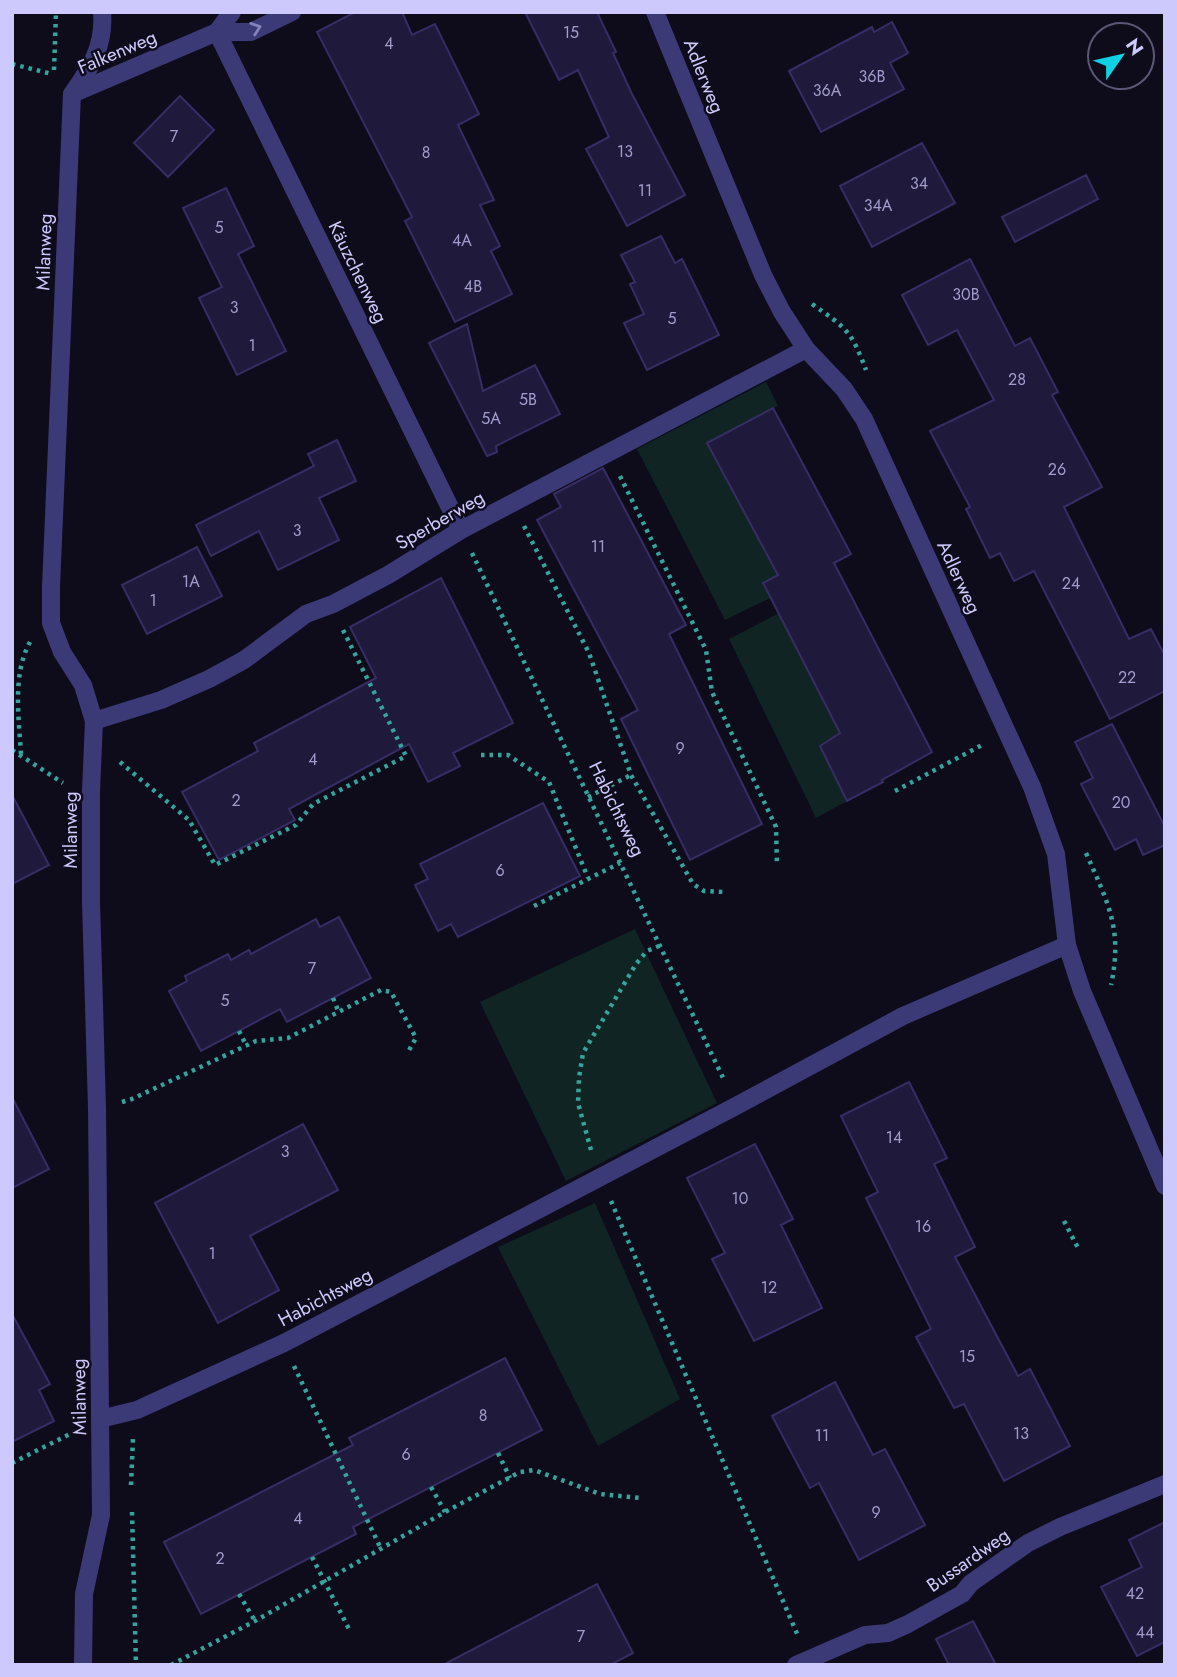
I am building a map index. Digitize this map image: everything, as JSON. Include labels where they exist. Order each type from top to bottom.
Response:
[{"type":"street","points":[[72,94],[93,64],[101,39],[102,12]]},
{"type":"street","name":"Falkenweg","points":[[217,32],[232,12]]},
{"type":"street","name":"Falkenweg","points":[[72,94],[217,32],[251,32],[292,12]]},
{"type":"street","name":"Adlerweg","points":[[655,12],[763,275],[782,312],[806,349],[845,389],[864,419],[1032,787],[1056,854],[1067,945],[1082,991],[1165,1186]]},
{"type":"street","name":"Käuzchenweg","points":[[217,32],[461,530]]},
{"type":"street","name":"Milanweg","points":[[72,94],[51,623],[62,652],[83,685],[94,720],[91,902],[97,1108],[101,1515],[84,1594],[83,1665]]},
{"type":"street","name":"Sperberweg","points":[[94,720],[161,700],[209,679],[244,660],[306,614],[334,604],[388,575],[461,530],[806,349]]},
{"type":"street","name":"Habichtsweg","points":[[100,1419],[136,1410],[284,1343],[914,1011],[1067,945]]},
{"type":"street","name":"Bussardweg","points":[[802,1662],[865,1635],[888,1633],[908,1624],[962,1594],[971,1583],[1028,1543],[1165,1484]]},
{"type":"path","points":[[12,64],[54,75],[56,12]]},
{"type":"path","points":[[608,453],[706,650],[712,692],[776,827],[777,866]]},
{"type":"path","points":[[513,503],[589,653],[631,775],[693,884],[704,891],[724,892]]},
{"type":"path","name":"Habichtsweg","points":[[461,530],[736,1107]]},
{"type":"path","points":[[93,757],[114,757],[188,820],[215,865],[301,822],[313,804],[406,756],[340,624],[346,620]]},
{"type":"path","points":[[21,754],[19,710],[22,654],[32,638],[51,623]]},
{"type":"path","points":[[895,791],[1007,732]]},
{"type":"path","points":[[12,750],[69,787],[91,791]]},
{"type":"path","points":[[481,755],[508,755],[549,782],[588,878]]},
{"type":"path","points":[[588,797],[631,775]]},
{"type":"path","points":[[330,787],[335,793]]},
{"type":"path","points":[[534,906],[620,863]]},
{"type":"path","points":[[659,946],[647,951],[636,964],[583,1054],[578,1103],[581,1120],[601,1178],[802,1662]]},
{"type":"path","points":[[97,1108],[132,1099],[256,1041],[288,1038],[381,990],[391,992],[416,1038],[408,1052]]},
{"type":"path","points":[[333,998],[339,1013]]},
{"type":"path","points":[[239,1031],[246,1045]]},
{"type":"path","points":[[1064,1221],[1078,1248]]},
{"type":"path","points":[[284,1343],[381,1549]]},
{"type":"path","points":[[131,1497],[136,1410]]},
{"type":"path","points":[[12,1464],[100,1419]]},
{"type":"path","points":[[498,1453],[510,1478]]},
{"type":"path","points":[[171,1665],[256,1621],[520,1472],[534,1470],[600,1494],[640,1498]]},
{"type":"path","points":[[431,1487],[445,1512]]},
{"type":"path","points":[[132,1511],[136,1665]]},
{"type":"path","points":[[312,1557],[349,1629]]},
{"type":"path","points":[[239,1594],[256,1621]]},
{"type":"green space","points":[[766,382],[778,406],[773,408],[778,575],[762,584],[770,598],[725,620],[637,449]]},
{"type":"green space","points":[[843,580],[853,599],[788,633],[858,770],[838,781],[847,801],[816,818],[729,639]]},
{"type":"green space","points":[[635,929],[717,1103],[566,1181],[480,1002]]},
{"type":"green space","points":[[595,1203],[680,1399],[598,1446],[498,1247]]},
{"type":"building","points":[[355,12],[402,12],[412,35],[435,24],[479,114],[458,125],[494,200],[480,205],[500,246],[491,251],[512,294],[455,322],[405,221],[412,217],[317,32]]},
{"type":"building","points":[[525,12],[597,12],[632,94],[685,195],[627,226],[586,149],[609,137],[578,70],[559,80]]},
{"type":"building","points":[[892,22],[908,53],[890,63],[904,89],[821,132],[789,71],[872,27],[874,32]]},
{"type":"building","points":[[180,96],[214,130],[168,177],[134,143]]},
{"type":"building","points":[[922,143],[955,203],[872,247],[840,186]]},
{"type":"building","points":[[1086,175],[1098,199],[1015,242],[1002,217]]},
{"type":"building","points":[[226,188],[254,246],[238,254],[286,351],[237,375],[199,298],[222,287],[183,208]]},
{"type":"building","points":[[661,236],[675,263],[682,259],[719,335],[647,370],[624,323],[644,314],[630,284],[635,282],[621,255]]},
{"type":"building","points":[[970,259],[1015,346],[1030,338],[1058,392],[1052,395],[1102,487],[1064,507],[1129,639],[1151,629],[1165,656],[1165,691],[1110,719],[1034,571],[1014,581],[1000,553],[990,558],[966,509],[970,507],[930,431],[994,400],[957,330],[928,345],[902,295]]},
{"type":"building","points":[[467,324],[483,391],[535,365],[560,414],[496,446],[497,452],[487,456],[429,343]]},
{"type":"building","points":[[773,408],[851,554],[834,563],[932,752],[847,801],[820,746],[840,733],[763,583],[778,575],[707,443]]},
{"type":"building","points":[[337,440],[356,481],[319,498],[339,540],[278,570],[259,531],[211,556],[196,525],[314,466],[308,454]]},
{"type":"building","points":[[603,468],[686,625],[669,634],[762,824],[690,860],[621,719],[638,710],[537,520],[561,507],[554,494]]},
{"type":"building","points":[[197,547],[222,596],[147,634],[122,585]]},
{"type":"building","points":[[441,578],[513,723],[453,753],[460,766],[428,782],[409,744],[289,809],[295,820],[219,860],[182,792],[258,751],[254,743],[376,678],[350,627]]},
{"type":"building","points":[[1112,724],[1165,827],[1165,845],[1143,855],[1136,839],[1115,850],[1081,784],[1093,778],[1075,742]]},
{"type":"building","points":[[12,795],[49,865],[12,884]]},
{"type":"building","points":[[543,803],[580,876],[458,937],[451,924],[438,931],[415,885],[428,879],[420,864]]},
{"type":"building","points":[[339,917],[371,978],[287,1022],[280,1009],[201,1051],[169,991],[187,981],[185,976],[228,954],[231,960],[249,950],[251,954],[316,919],[320,927]]},
{"type":"building","points":[[909,1082],[947,1158],[934,1164],[975,1247],[955,1257],[1018,1376],[1030,1369],[1070,1446],[1004,1481],[964,1404],[954,1408],[916,1337],[931,1329],[866,1198],[878,1192],[841,1116]]},
{"type":"building","points":[[12,1097],[49,1169],[12,1188]]},
{"type":"building","points":[[303,1124],[338,1190],[250,1236],[279,1290],[218,1323],[155,1203]]},
{"type":"building","points":[[755,1144],[793,1219],[781,1225],[822,1308],[754,1341],[712,1259],[725,1253],[687,1178]]},
{"type":"building","points":[[12,1314],[50,1384],[39,1390],[54,1421],[12,1442]]},
{"type":"building","points":[[505,1358],[542,1430],[353,1527],[356,1534],[201,1614],[164,1542],[353,1445],[349,1438]]},
{"type":"building","points":[[835,1382],[873,1455],[885,1449],[925,1525],[859,1560],[819,1483],[810,1488],[772,1416]]},
{"type":"building","points":[[1165,1522],[1165,1642],[1137,1656],[1101,1587],[1142,1567],[1129,1540]]},
{"type":"building","points":[[597,1584],[633,1653],[610,1665],[443,1665]]},
{"type":"building","points":[[973,1621],[996,1665],[949,1665],[936,1639]]}]
